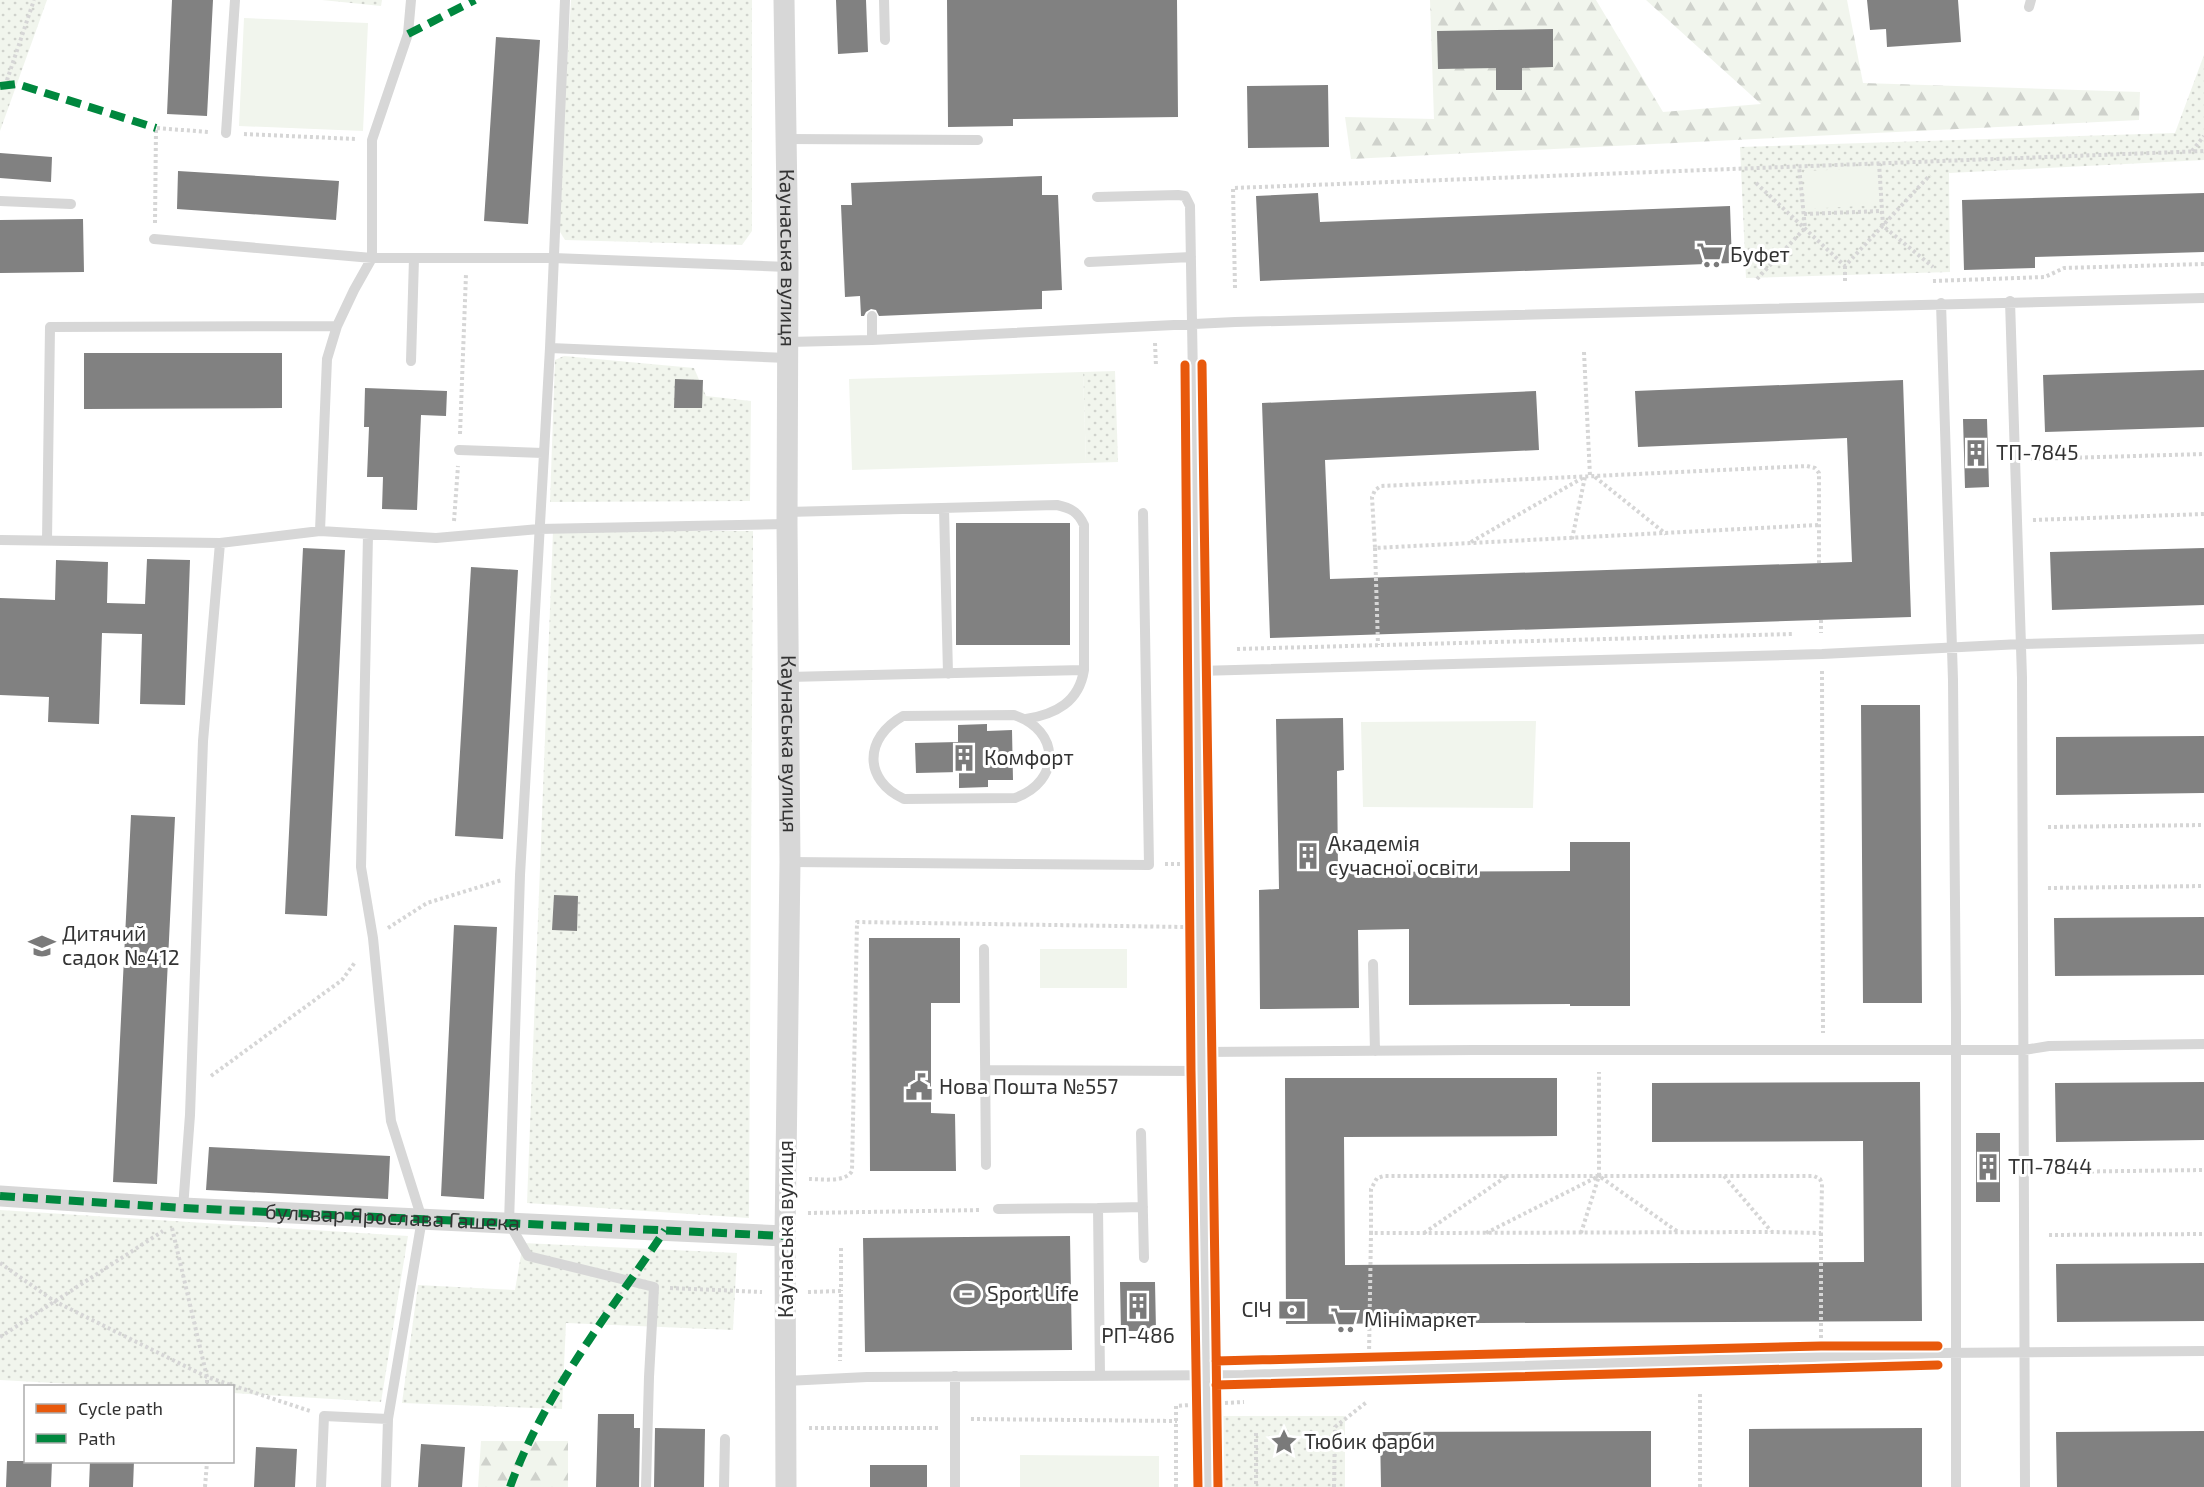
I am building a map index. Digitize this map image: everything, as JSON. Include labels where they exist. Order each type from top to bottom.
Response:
[{"type":"street","name":"Каунаська вулиця","points":[[784,0],[788,267],[787,518],[790,862],[785,1291],[789,1483]]},
{"type":"street","name":"бульвар Ярослава Гашека","points":[[0,1197],[183,1208],[785,1236]]},
{"type":"lane","points":[[226,133],[235,0]]},
{"type":"lane","points":[[320,531],[327,359],[337,326],[372,258],[372,140],[408,34],[411,0]]},
{"type":"lane","points":[[565,0],[550,348],[520,875],[509,1223],[528,1256],[654,1287],[646,1487]]},
{"type":"lane","points":[[884,0],[885,40]]},
{"type":"lane","points":[[786,139],[978,140]]},
{"type":"lane","points":[[1097,197],[1185,196],[1190,206],[1208,1487]]},
{"type":"lane","points":[[0,201],[71,204]]},
{"type":"lane","points":[[154,240],[372,258],[553,258],[788,267]]},
{"type":"lane","points":[[1089,262],[1191,257]]},
{"type":"lane","points":[[411,361],[414,258]]},
{"type":"lane","points":[[550,348],[788,350],[872,340],[1193,323],[2204,297]]},
{"type":"lane","points":[[2010,301],[2021,644],[2025,1487]]},
{"type":"lane","points":[[1941,303],[1951,647],[1956,1049],[1956,1487]]},
{"type":"lane","points":[[872,316],[872,340]]},
{"type":"lane","points":[[47,540],[50,327],[337,326]]},
{"type":"lane","points":[[459,450],[543,453]]},
{"type":"lane","points":[[0,540],[220,543],[320,531],[435,538],[539,529],[787,518],[944,508],[1057,505],[1069,508],[1079,515],[1083,525],[1084,670],[1080,687],[1062,707],[1047,715],[1026,719],[1014,715],[903,716],[890,723],[878,739],[873,758],[875,772],[887,789],[904,799],[1015,798],[1022,796],[1038,785],[1046,775],[1050,762],[1045,737],[1037,726],[1026,719]]},
{"type":"lane","points":[[944,508],[948,674]]},
{"type":"lane","points":[[790,862],[1149,865],[1143,513]]},
{"type":"lane","points":[[368,535],[361,867],[373,938],[391,1120],[422,1219],[388,1419],[386,1487]]},
{"type":"lane","points":[[183,1208],[190,1115],[204,741],[220,543]]},
{"type":"lane","points":[[1198,671],[1822,654],[2021,644],[2204,639]]},
{"type":"lane","points":[[788,677],[1084,670]]},
{"type":"lane","points":[[984,949],[986,1165]]},
{"type":"lane","points":[[1373,964],[1375,1051]]},
{"type":"lane","points":[[1201,1052],[2024,1050],[2049,1046],[2204,1044]]},
{"type":"lane","points":[[985,1070],[1201,1071]]},
{"type":"lane","points":[[1141,1133],[1144,1258]]},
{"type":"lane","points":[[998,1209],[1143,1207]]},
{"type":"lane","points":[[1098,1208],[1100,1375]]},
{"type":"lane","points":[[786,1381],[867,1377],[1206,1375],[1955,1353],[2204,1352]]},
{"type":"lane","points":[[955,1376],[955,1487]]},
{"type":"lane","points":[[321,1487],[324,1416],[388,1419]]},
{"type":"lane","points":[[724,1487],[725,1439]]},
{"type":"path","points":[[4,86],[34,0]]},
{"type":"path","points":[[2191,152],[2204,136]]},
{"type":"path","points":[[1234,288],[1233,188],[2204,151]]},
{"type":"path","points":[[1879,163],[1882,225]]},
{"type":"path","points":[[1757,279],[1805,228],[1799,166]]},
{"type":"path","points":[[1845,284],[1845,266],[1930,175]]},
{"type":"path","points":[[1756,183],[1845,266]]},
{"type":"path","points":[[1804,214],[1882,211]]},
{"type":"path","points":[[1882,225],[1933,267]]},
{"type":"path","points":[[453,536],[467,258]]},
{"type":"path","points":[[1933,281],[2045,277],[2064,268],[2204,264]]},
{"type":"path","points":[[1584,352],[1592,476],[1665,534]]},
{"type":"path","points":[[2031,459],[2204,454]]},
{"type":"path","points":[[1378,645],[1372,497],[1375,490],[1381,486],[1807,466],[1815,468],[1820,473],[1819,563]]},
{"type":"path","points":[[1572,539],[1585,477]]},
{"type":"path","points":[[1468,544],[1585,477]]},
{"type":"path","points":[[2032,520],[2204,514]]},
{"type":"path","points":[[1375,548],[1818,525]]},
{"type":"path","points":[[1821,620],[1821,633]]},
{"type":"path","points":[[1809,634],[1832,633]]},
{"type":"path","points":[[1238,649],[1797,634]]},
{"type":"path","points":[[1822,668],[1823,1036]]},
{"type":"path","points":[[2048,827],[2204,825]]},
{"type":"path","points":[[1190,850],[1190,874]]},
{"type":"path","points":[[1149,865],[1190,864]]},
{"type":"path","points":[[190,1115],[212,1075],[342,980],[373,938],[427,903],[520,875]]},
{"type":"path","points":[[2048,888],[2204,886]]},
{"type":"path","points":[[1191,916],[1191,939]]},
{"type":"path","points":[[808,1179],[843,1179],[852,1172],[857,922],[1191,927]]},
{"type":"path","points":[[1581,1233],[1599,1176],[1599,1072]]},
{"type":"path","points":[[2049,1172],[2204,1170]]},
{"type":"path","points":[[1368,1358],[1371,1189],[1377,1178],[1384,1176],[1814,1176],[1820,1179],[1822,1184],[1821,1346]]},
{"type":"path","points":[[1424,1233],[1507,1176]]},
{"type":"path","points":[[1599,1176],[1678,1232]]},
{"type":"path","points":[[1486,1233],[1599,1176]]},
{"type":"path","points":[[1724,1176],[1772,1232]]},
{"type":"path","points":[[808,1213],[998,1209]]},
{"type":"path","points":[[0,1337],[171,1225],[207,1385]]},
{"type":"path","points":[[1371,1233],[1821,1233]]},
{"type":"path","points":[[2049,1235],[2204,1234]]},
{"type":"path","points":[[840,1362],[841,1248]]},
{"type":"path","points":[[0,1263],[54,1301],[207,1377],[231,1385]]},
{"type":"path","points":[[654,1287],[842,1291]]},
{"type":"path","points":[[1810,1347],[1833,1346]]},
{"type":"path","points":[[1206,1375],[1216,1404]]},
{"type":"path","points":[[1197,1416],[1206,1375]]},
{"type":"path","points":[[234,1386],[324,1416]]},
{"type":"path","points":[[1700,1394],[1700,1487]]},
{"type":"path","points":[[1334,1487],[1335,1427],[1368,1401]]},
{"type":"path","points":[[807,1428],[941,1428],[955,1419],[1177,1420]]},
{"type":"path","points":[[1256,1433],[1257,1487]]},
{"type":"path","points":[[206,1487],[207,1463]]},
{"type":"green space","points":[[0,0],[47,0],[0,131]]},
{"type":"green space","points":[[322,0],[382,0],[381,6]]},
{"type":"green space","points":[[571,0],[752,0],[752,231],[742,245],[565,240],[557,227]]},
{"type":"green space","points":[[1430,0],[1596,0],[1663,112],[1761,104],[1646,0],[1847,0],[1863,83],[2140,92],[2139,120],[1351,159],[1345,117],[1434,119]]},
{"type":"green space","points":[[244,18],[368,23],[363,131],[239,126]]},
{"type":"green space","points":[[2204,55],[2204,160],[1949,173],[1950,272],[1746,278],[1740,147],[2175,133]]},
{"type":"green space","points":[[1877,168],[1878,205],[1806,209],[1804,171]]},
{"type":"green space","points":[[564,356],[694,368],[706,396],[751,401],[750,501],[550,502],[555,360]]},
{"type":"green space","points":[[1115,371],[1118,462],[1086,463],[1083,372]]},
{"type":"green space","points":[[1083,372],[1086,463],[852,470],[849,379]]},
{"type":"green space","points":[[553,531],[753,531],[749,1218],[527,1203]]},
{"type":"green space","points":[[1536,721],[1533,808],[1363,807],[1361,722]]},
{"type":"green space","points":[[1040,949],[1127,949],[1127,988],[1040,988]]},
{"type":"green space","points":[[0,1210],[408,1236],[381,1402],[234,1393],[234,1385],[91,1385],[0,1380]]},
{"type":"green space","points":[[523,1243],[737,1253],[733,1330],[566,1323],[562,1409],[402,1403],[418,1285],[515,1290]]},
{"type":"green space","points":[[1223,1416],[1345,1416],[1345,1487],[1223,1487]]},
{"type":"green space","points":[[481,1441],[568,1441],[568,1487],[478,1487]]},
{"type":"green space","points":[[1020,1455],[1159,1456],[1159,1487],[1020,1487]]},
{"type":"building","points":[[172,0],[213,0],[207,116],[167,114]]},
{"type":"building","points":[[836,0],[866,0],[868,52],[838,54]]},
{"type":"building","points":[[947,0],[1177,0],[1178,117],[1013,119],[1013,126],[948,127]]},
{"type":"building","points":[[1867,0],[1958,0],[1961,42],[1887,47],[1886,29],[1870,30]]},
{"type":"building","points":[[1553,29],[1553,67],[1522,68],[1522,90],[1496,90],[1496,68],[1438,69],[1437,31]]},
{"type":"building","points":[[496,37],[540,40],[528,224],[484,221]]},
{"type":"building","points":[[1328,85],[1329,147],[1248,148],[1247,86]]},
{"type":"building","points":[[0,153],[52,157],[51,182],[0,178]]},
{"type":"building","points":[[178,171],[339,181],[336,220],[177,209]]},
{"type":"building","points":[[1042,176],[1042,195],[1058,195],[1062,290],[1042,291],[1042,309],[879,316],[876,310],[871,309],[861,316],[860,296],[845,297],[841,205],[852,205],[851,183]]},
{"type":"building","points":[[1318,193],[1320,222],[1730,206],[1732,263],[1260,281],[1256,196]]},
{"type":"building","points":[[2204,193],[2204,252],[2035,257],[2035,268],[1964,270],[1962,200]]},
{"type":"building","points":[[83,219],[84,272],[0,273],[0,220]]},
{"type":"building","points":[[84,353],[282,353],[282,408],[84,409]]},
{"type":"building","points":[[2204,370],[2204,427],[2045,432],[2043,375]]},
{"type":"building","points":[[675,379],[703,380],[702,408],[674,408]]},
{"type":"building","points":[[1903,380],[1911,617],[1270,638],[1262,403],[1536,391],[1539,450],[1325,460],[1330,579],[1852,562],[1847,438],[1638,447],[1635,391]]},
{"type":"building","points":[[365,388],[447,391],[446,416],[421,415],[417,510],[382,509],[383,477],[367,477],[369,427],[364,427]]},
{"type":"building","name":"ТП-7845","points":[[1963,419],[1987,419],[1989,487],[1965,488]]},
{"type":"building","points":[[956,523],[1070,523],[1070,645],[956,645]]},
{"type":"building","points":[[303,548],[345,550],[327,916],[285,914]]},
{"type":"building","points":[[2204,548],[2204,605],[2052,610],[2050,552]]},
{"type":"building","points":[[147,559],[190,560],[185,705],[140,704],[142,634],[102,633],[99,724],[48,722],[49,697],[0,695],[0,598],[55,600],[56,560],[108,562],[107,603],[145,604]]},
{"type":"building","points":[[471,567],[518,570],[503,839],[455,836]]},
{"type":"building","points":[[1861,705],[1920,705],[1922,1003],[1863,1003]]},
{"type":"building","name":"Академія сучасної освіти","points":[[1343,718],[1344,770],[1337,771],[1338,872],[1570,871],[1570,842],[1630,842],[1630,1006],[1409,1005],[1409,929],[1358,930],[1359,1008],[1260,1009],[1259,890],[1279,889],[1276,719]]},
{"type":"building","name":"Комфорт","points":[[987,724],[987,731],[1012,730],[1013,780],[988,780],[988,787],[959,788],[959,772],[916,773],[915,743],[958,742],[958,725]]},
{"type":"building","points":[[2204,736],[2204,793],[2056,795],[2056,737]]},
{"type":"building","points":[[131,815],[175,817],[157,1184],[113,1182]]},
{"type":"building","points":[[554,895],[578,896],[577,931],[552,930]]},
{"type":"building","points":[[2204,917],[2204,975],[2055,976],[2054,918]]},
{"type":"building","points":[[454,925],[497,927],[484,1199],[441,1196]]},
{"type":"building","points":[[869,938],[960,938],[960,1003],[931,1003],[931,1113],[955,1114],[956,1171],[870,1171]]},
{"type":"building","points":[[1285,1078],[1557,1078],[1557,1136],[1344,1137],[1345,1265],[1864,1262],[1863,1141],[1652,1142],[1652,1083],[1920,1082],[1922,1321],[1286,1324]]},
{"type":"building","points":[[2204,1082],[2204,1140],[2056,1142],[2055,1083]]},
{"type":"building","name":"ТП-7844","points":[[1976,1133],[2000,1133],[2000,1202],[1976,1202]]},
{"type":"building","points":[[209,1147],[390,1156],[388,1199],[206,1190]]},
{"type":"building","points":[[1070,1236],[1072,1350],[865,1352],[863,1238]]},
{"type":"building","points":[[2204,1263],[2204,1321],[2057,1322],[2056,1264]]},
{"type":"building","name":"РП-486","points":[[1120,1282],[1155,1282],[1156,1331],[1121,1331]]},
{"type":"building","points":[[598,1414],[634,1414],[634,1428],[640,1428],[639,1487],[596,1487]]},
{"type":"building","points":[[655,1428],[705,1429],[704,1487],[654,1487]]},
{"type":"building","points":[[1922,1428],[1922,1487],[1749,1487],[1749,1429]]},
{"type":"building","points":[[1651,1431],[1651,1487],[1381,1487],[1380,1432]]},
{"type":"building","points":[[2204,1431],[2204,1487],[2057,1487],[2056,1432]]},
{"type":"building","points":[[421,1444],[465,1447],[462,1487],[418,1487]]},
{"type":"building","points":[[256,1447],[297,1449],[295,1487],[254,1487]]},
{"type":"building","points":[[7,1461],[52,1463],[51,1487],[6,1487]]},
{"type":"building","points":[[90,1463],[134,1463],[133,1487],[89,1487]]},
{"type":"building","points":[[870,1465],[927,1465],[927,1487],[870,1487]]},
{"type":"marked path","points":[[408,34],[475,0]]},
{"type":"marked path","points":[[0,86],[17,84],[156,128]]},
{"type":"marked path","points":[[0,1196],[183,1208],[785,1236]]},
{"type":"marked path","points":[[510,1487],[524,1453],[559,1387],[665,1230]]},
{"type":"cycle path","points":[[1202,364],[1218,1487]]},
{"type":"cycle path","points":[[1185,365],[1191,1071],[1198,1487]]},
{"type":"cycle path","points":[[1216,1361],[1821,1346],[1938,1346]]},
{"type":"cycle path","points":[[1216,1385],[1938,1365]]},
{"type":"place","name":"Буфет","points":[[1710,255]]},
{"type":"place","name":"ТП-7845","points":[[1976,453]]},
{"type":"place","name":"Комфорт","points":[[964,758]]},
{"type":"place","name":"Академія сучасної освіти","points":[[1308,856]]},
{"type":"place","name":"Дитячий садок №412","points":[[42,946]]},
{"type":"place","name":"Нова Пошта №557","points":[[919,1087]]},
{"type":"place","name":"ТП-7844","points":[[1988,1167]]},
{"type":"place","name":"Sport Life","points":[[967,1294]]},
{"type":"place","name":"РП-486","points":[[1138,1306]]},
{"type":"place","name":"СІЧ","points":[[1292,1310]]},
{"type":"place","name":"Мінімаркет","points":[[1344,1320]]},
{"type":"place","name":"Тюбик фарби","points":[[1284,1442]]}]
